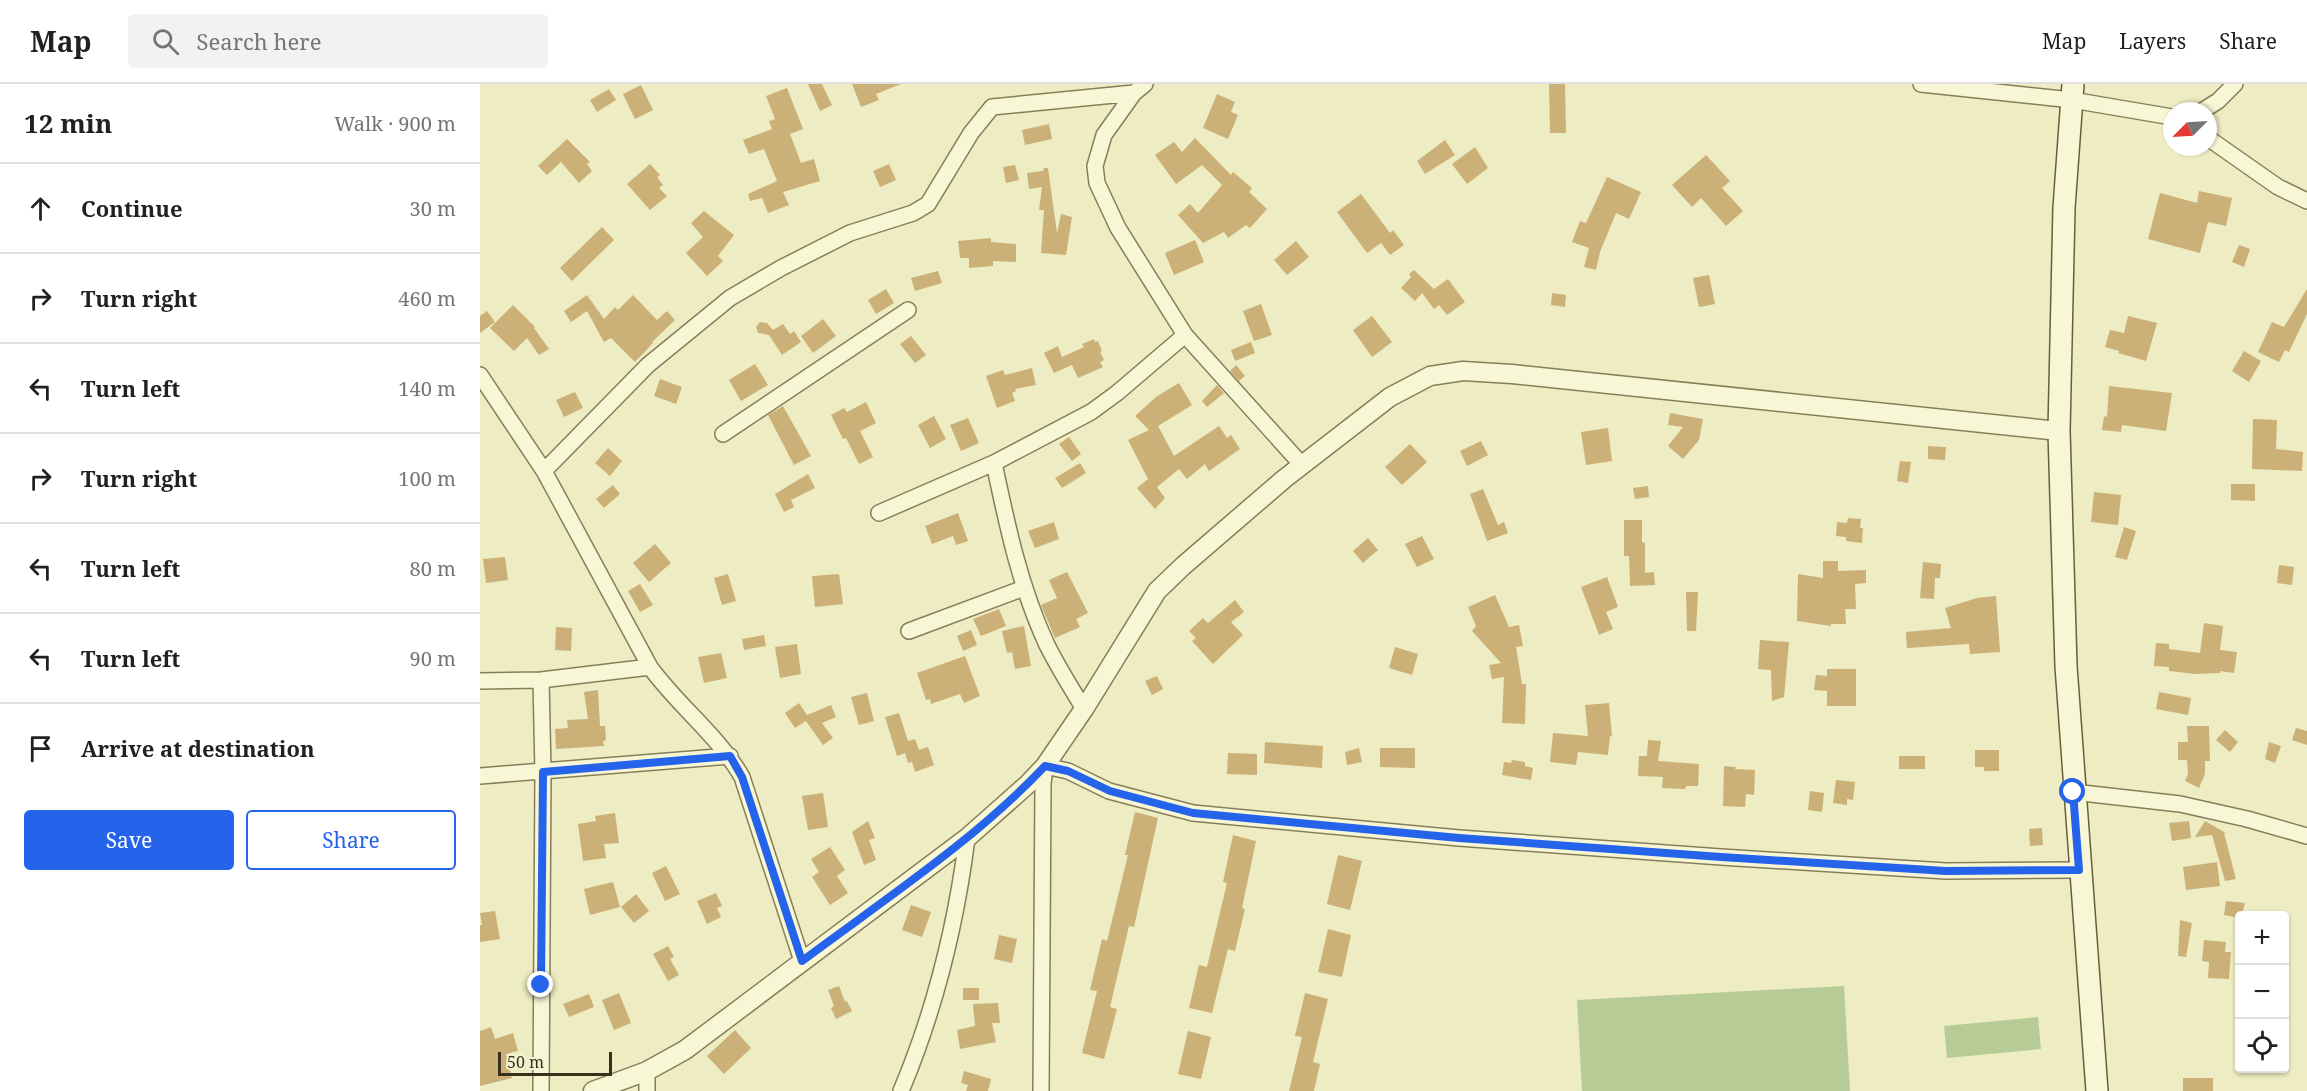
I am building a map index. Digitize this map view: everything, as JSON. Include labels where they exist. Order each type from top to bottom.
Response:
[{"type":"main road","points":[[2072,92],[2064,208],[2059,431],[2066,666],[2073,792],[2097,1091]]},
{"type":"street","points":[[1921,84],[2072,92],[2163,115]]},
{"type":"street","points":[[2216,102],[2235,84]]},
{"type":"street","points":[[1140,88],[1104,135],[1095,166],[1097,183],[1118,228],[1185,335],[1302,465]]},
{"type":"street","points":[[544,471],[648,366],[730,298],[781,268],[850,233],[913,213],[928,204],[971,133],[992,107],[1140,88]]},
{"type":"street","points":[[2217,144],[2278,187],[2307,201]]},
{"type":"street","points":[[723,434],[908,310]]},
{"type":"street","points":[[879,513],[994,463],[1091,412],[1185,335]]},
{"type":"street","points":[[594,1091],[647,1071],[685,1050],[967,838],[1045,766],[1084,709],[1157,591],[1182,566],[1302,465],[1390,397],[1430,376],[1462,371],[1709,394],[2059,431]]},
{"type":"street","points":[[480,375],[544,471],[650,667],[667,691],[730,756],[742,777],[802,961]]},
{"type":"street","points":[[994,463],[1024,588],[1047,644],[1084,709]]},
{"type":"street","points":[[909,631],[1024,588]]},
{"type":"street","points":[[480,681],[541,680],[650,667]]},
{"type":"street","points":[[541,680],[543,772],[541,1091]]},
{"type":"street","points":[[480,776],[730,756]]},
{"type":"street","points":[[1045,766],[1068,771],[1110,791],[1193,813],[1459,838],[1721,857],[1946,871],[2079,870]]},
{"type":"street","points":[[1041,1091],[1040,992],[1045,766]]},
{"type":"street","points":[[2073,792],[2180,804],[2247,819],[2307,836]]},
{"type":"street","points":[[901,1091],[916,1054],[950,943],[961,889],[967,838]]},
{"type":"street","points":[[647,1071],[647,1091]]},
{"type":"green space","points":[[1844,986],[1850,1091],[1582,1091],[1577,1000]]},
{"type":"green space","points":[[2038,1017],[2041,1049],[1947,1058],[1944,1026]]},
{"type":"building","points":[[808,84],[822,84],[832,105],[820,111]]},
{"type":"building","points":[[852,84],[901,84],[876,94],[879,100],[861,107]]},
{"type":"building","points":[[1549,84],[1565,84],[1566,133],[1550,133]]},
{"type":"building","points":[[641,85],[653,110],[635,119],[623,94]]},
{"type":"building","points":[[787,88],[803,129],[790,134],[801,163],[814,159],[820,181],[783,192],[789,205],[768,213],[762,198],[750,201],[748,194],[777,181],[764,149],[749,154],[743,140],[772,129],[769,121],[775,119],[766,96]]},
{"type":"building","points":[[609,89],[616,100],[597,112],[590,100]]},
{"type":"building","points":[[1217,94],[1235,102],[1231,112],[1238,115],[1228,139],[1203,128]]},
{"type":"building","points":[[1049,124],[1052,139],[1025,145],[1022,130]]},
{"type":"building","points":[[1195,138],[1231,175],[1233,172],[1252,188],[1249,192],[1267,209],[1250,228],[1246,225],[1228,238],[1224,232],[1203,243],[1178,215],[1190,204],[1198,213],[1222,185],[1202,165],[1176,184],[1155,155],[1174,142],[1182,152]]},
{"type":"building","points":[[567,139],[590,162],[587,164],[592,171],[579,183],[561,162],[547,175],[538,166]]},
{"type":"building","points":[[1445,140],[1455,155],[1425,174],[1417,161]]},
{"type":"building","points":[[1475,147],[1488,168],[1467,184],[1452,164]]},
{"type":"building","points":[[1706,155],[1730,181],[1722,188],[1743,211],[1726,226],[1701,198],[1692,207],[1672,185]]},
{"type":"building","points":[[650,164],[660,175],[657,177],[663,185],[659,188],[667,196],[650,210],[627,184]]},
{"type":"building","points":[[889,164],[896,180],[880,187],[873,171]]},
{"type":"building","points":[[1015,165],[1019,180],[1006,183],[1003,167]]},
{"type":"building","points":[[1044,168],[1048,168],[1057,233],[1061,214],[1072,217],[1066,255],[1041,253],[1044,210],[1039,210],[1042,187],[1029,189],[1027,173],[1043,171]]},
{"type":"building","points":[[1607,177],[1641,192],[1629,219],[1616,213],[1600,252],[1596,270],[1584,267],[1589,248],[1572,242],[1580,221],[1586,223]]},
{"type":"building","points":[[2199,191],[2232,198],[2226,226],[2208,222],[2200,253],[2148,239],[2160,193],[2197,203]]},
{"type":"building","points":[[1361,194],[1390,233],[1393,230],[1404,245],[1390,255],[1381,243],[1367,253],[1337,212]]},
{"type":"building","points":[[704,211],[734,235],[718,256],[723,261],[707,276],[686,253],[703,237],[691,223]]},
{"type":"building","points":[[602,227],[614,240],[572,281],[560,268]]},
{"type":"building","points":[[991,238],[991,242],[1016,244],[1016,262],[993,261],[993,266],[969,268],[969,258],[960,258],[958,241]]},
{"type":"building","points":[[1195,240],[1204,262],[1174,275],[1165,253]]},
{"type":"building","points":[[1296,241],[1309,257],[1287,275],[1274,260]]},
{"type":"building","points":[[2239,245],[2250,249],[2244,267],[2232,262]]},
{"type":"building","points":[[1414,270],[1434,289],[1448,279],[1465,302],[1447,315],[1439,305],[1434,309],[1422,293],[1415,301],[1401,288]]},
{"type":"building","points":[[938,271],[942,283],[915,291],[911,278]]},
{"type":"building","points":[[1709,275],[1715,304],[1699,307],[1693,278]]},
{"type":"building","points":[[886,289],[894,303],[876,314],[868,300]]},
{"type":"building","points":[[2307,289],[2307,314],[2289,352],[2285,350],[2279,362],[2258,352],[2272,322],[2284,327]]},
{"type":"building","points":[[1552,293],[1566,295],[1565,307],[1551,305]]},
{"type":"building","points":[[587,295],[604,319],[615,307],[618,310],[633,295],[657,320],[667,311],[675,320],[635,362],[611,338],[604,342],[587,311],[571,322],[564,311]]},
{"type":"building","points":[[1261,304],[1272,335],[1254,341],[1243,311]]},
{"type":"building","points":[[513,305],[535,327],[549,349],[539,355],[527,338],[514,351],[490,328]]},
{"type":"building","points":[[487,311],[495,322],[480,333],[480,316]]},
{"type":"building","points":[[1372,316],[1392,342],[1372,357],[1353,330]]},
{"type":"building","points":[[2128,316],[2157,323],[2146,361],[2105,347],[2110,330],[2124,333]]},
{"type":"building","points":[[823,319],[836,336],[813,353],[801,336]]},
{"type":"building","points":[[760,322],[767,323],[773,330],[783,324],[790,334],[794,331],[801,342],[782,355],[769,335],[758,333],[756,327]]},
{"type":"building","points":[[911,336],[926,355],[915,363],[900,344]]},
{"type":"building","points":[[1094,339],[1095,342],[1098,341],[1102,351],[1100,352],[1104,360],[1100,362],[1103,367],[1078,378],[1072,365],[1054,373],[1044,353],[1058,346],[1062,357],[1084,347],[1082,344]]},
{"type":"building","points":[[1251,342],[1255,353],[1235,361],[1231,350]]},
{"type":"building","points":[[2244,351],[2261,361],[2249,382],[2232,371]]},
{"type":"building","points":[[755,364],[768,385],[741,401],[729,380]]},
{"type":"building","points":[[1236,365],[1245,376],[1239,381],[1230,371]]},
{"type":"building","points":[[1032,368],[1036,385],[1015,389],[1016,391],[1012,393],[1015,401],[997,408],[986,376],[1003,370],[1005,375]]},
{"type":"building","points":[[660,379],[682,387],[676,404],[654,396]]},
{"type":"building","points":[[1179,383],[1192,405],[1158,426],[1174,456],[1219,426],[1227,438],[1231,435],[1240,449],[1209,471],[1205,464],[1187,479],[1179,469],[1157,487],[1165,498],[1155,509],[1137,488],[1148,479],[1128,440],[1149,430],[1135,416],[1156,397]]},
{"type":"building","points":[[1217,385],[1224,393],[1207,407],[1202,401]]},
{"type":"building","points":[[2109,386],[2172,393],[2166,431],[2122,425],[2121,432],[2102,430],[2104,416],[2107,417]]},
{"type":"building","points":[[575,392],[583,408],[564,417],[556,400]]},
{"type":"building","points":[[866,402],[876,423],[860,431],[873,457],[859,464],[831,415],[844,408],[847,412]]},
{"type":"building","points":[[783,406],[811,456],[794,465],[768,415]]},
{"type":"building","points":[[1670,413],[1703,419],[1699,440],[1683,459],[1668,446],[1683,427],[1668,425]]},
{"type":"building","points":[[934,416],[946,439],[930,448],[918,425]]},
{"type":"building","points":[[968,418],[979,443],[961,451],[950,425]]},
{"type":"building","points":[[2253,419],[2277,420],[2276,449],[2303,452],[2302,471],[2252,469]]},
{"type":"building","points":[[1608,428],[1612,461],[1586,465],[1581,432]]},
{"type":"building","points":[[1069,437],[1081,454],[1072,461],[1059,444]]},
{"type":"building","points":[[1481,441],[1488,455],[1467,466],[1460,451]]},
{"type":"building","points":[[1410,444],[1427,462],[1402,485],[1385,467]]},
{"type":"building","points":[[1928,446],[1946,447],[1945,460],[1928,459]]},
{"type":"building","points":[[608,448],[622,461],[610,476],[595,463]]},
{"type":"building","points":[[1900,461],[1911,462],[1908,483],[1897,481]]},
{"type":"building","points":[[1080,463],[1086,473],[1062,488],[1055,478]]},
{"type":"building","points":[[808,474],[815,488],[791,500],[794,507],[784,512],[775,494]]},
{"type":"building","points":[[2231,484],[2255,484],[2255,501],[2231,500]]},
{"type":"building","points":[[613,485],[620,494],[604,508],[596,499]]},
{"type":"building","points":[[1648,486],[1649,497],[1635,499],[1633,488]]},
{"type":"building","points":[[1483,489],[1498,525],[1504,522],[1508,533],[1487,541],[1470,494]]},
{"type":"building","points":[[2094,492],[2121,495],[2118,525],[2091,522]]},
{"type":"building","points":[[958,513],[968,541],[956,545],[953,536],[932,544],[925,526]]},
{"type":"building","points":[[1848,518],[1861,519],[1862,543],[1846,541],[1846,537],[1836,536],[1837,522],[1847,523]]},
{"type":"building","points":[[1624,520],[1642,520],[1645,573],[1654,572],[1655,585],[1630,586],[1629,556],[1624,556]]},
{"type":"building","points":[[1054,522],[1059,539],[1035,548],[1028,531]]},
{"type":"building","points":[[2124,527],[2136,531],[2127,560],[2115,557]]},
{"type":"building","points":[[1422,536],[1434,559],[1417,567],[1405,544]]},
{"type":"building","points":[[1368,538],[1378,550],[1363,563],[1353,551]]},
{"type":"building","points":[[655,544],[671,563],[649,582],[633,563]]},
{"type":"building","points":[[505,557],[508,580],[486,583],[483,559]]},
{"type":"building","points":[[1823,561],[1838,561],[1838,571],[1866,570],[1866,583],[1855,584],[1856,609],[1845,609],[1846,624],[1831,624],[1831,626],[1797,621],[1798,574],[1823,578]]},
{"type":"building","points":[[1923,562],[1941,564],[1940,578],[1935,578],[1934,599],[1920,598]]},
{"type":"building","points":[[2279,565],[2294,567],[2292,585],[2277,583]]},
{"type":"building","points":[[1067,572],[1088,613],[1076,619],[1080,627],[1055,638],[1041,605],[1057,598],[1049,580]]},
{"type":"building","points":[[728,574],[736,601],[722,605],[714,578]]},
{"type":"building","points":[[839,574],[843,604],[815,607],[812,576]]},
{"type":"building","points":[[1607,577],[1618,607],[1606,612],[1613,629],[1599,635],[1581,587]]},
{"type":"building","points":[[640,584],[653,605],[640,612],[628,591]]},
{"type":"building","points":[[1686,592],[1698,592],[1696,631],[1687,631]]},
{"type":"building","points":[[1495,595],[1509,627],[1519,625],[1523,646],[1516,647],[1522,684],[1526,684],[1525,724],[1502,723],[1504,677],[1492,679],[1489,665],[1501,663],[1472,631],[1476,626],[1468,607]]},
{"type":"building","points":[[1996,596],[2000,652],[1970,654],[1969,644],[1907,648],[1906,632],[1951,628],[1945,608],[1977,598]]},
{"type":"building","points":[[1235,600],[1244,612],[1231,622],[1243,635],[1213,664],[1192,641],[1196,638],[1189,631],[1203,618],[1208,623]]},
{"type":"building","points":[[999,609],[1006,626],[981,636],[973,619]]},
{"type":"building","points":[[2204,623],[2223,626],[2220,650],[2237,652],[2234,673],[2220,671],[2220,673],[2195,674],[2169,671],[2169,667],[2154,666],[2156,643],[2169,644],[2169,649],[2200,653]]},
{"type":"building","points":[[1024,626],[1031,666],[1015,669],[1012,652],[1007,653],[1002,631]]},
{"type":"building","points":[[556,627],[572,628],[571,651],[555,650]]},
{"type":"building","points":[[971,630],[977,645],[963,651],[957,636]]},
{"type":"building","points":[[764,635],[766,646],[744,650],[742,639]]},
{"type":"building","points":[[1760,640],[1789,642],[1784,697],[1772,701],[1771,670],[1758,669]]},
{"type":"building","points":[[797,644],[801,674],[780,678],[775,647]]},
{"type":"building","points":[[1395,647],[1418,654],[1412,675],[1389,668]]},
{"type":"building","points":[[721,653],[727,678],[704,683],[698,657]]},
{"type":"building","points":[[965,656],[980,696],[964,703],[960,694],[931,704],[930,699],[926,700],[917,673]]},
{"type":"building","points":[[1827,669],[1856,669],[1856,706],[1827,706],[1827,691],[1814,690],[1816,675],[1827,676]]},
{"type":"building","points":[[1157,676],[1163,689],[1152,695],[1145,681]]},
{"type":"building","points":[[598,690],[600,726],[605,726],[604,746],[556,749],[555,729],[568,728],[567,720],[588,719],[584,692]]},
{"type":"building","points":[[2159,692],[2191,698],[2188,715],[2156,709]]},
{"type":"building","points":[[867,693],[874,721],[859,725],[851,697]]},
{"type":"building","points":[[799,703],[807,715],[831,705],[836,717],[822,723],[833,738],[823,745],[806,721],[795,728],[785,713]]},
{"type":"building","points":[[1609,703],[1612,736],[1610,736],[1608,755],[1578,752],[1576,765],[1550,762],[1553,733],[1588,736],[1585,705]]},
{"type":"building","points":[[899,713],[908,741],[915,739],[919,750],[928,747],[934,765],[915,772],[912,762],[908,763],[905,753],[897,756],[885,717]]},
{"type":"building","points":[[2187,726],[2209,726],[2210,761],[2205,761],[2205,774],[2199,788],[2185,781],[2188,774],[2187,760],[2178,760],[2178,742],[2188,742]]},
{"type":"building","points":[[2296,728],[2307,731],[2307,745],[2292,740]]},
{"type":"building","points":[[2225,730],[2238,742],[2230,752],[2216,740]]},
{"type":"building","points":[[1648,740],[1661,741],[1658,761],[1699,764],[1698,786],[1686,786],[1685,789],[1662,788],[1663,777],[1638,776],[1639,756],[1647,756]]},
{"type":"building","points":[[1265,742],[1323,746],[1322,768],[1264,763]]},
{"type":"building","points":[[2269,742],[2281,746],[2275,763],[2265,759]]},
{"type":"building","points":[[1359,748],[1362,762],[1347,765],[1345,752]]},
{"type":"building","points":[[1380,748],[1415,748],[1415,768],[1380,767]]},
{"type":"building","points":[[1975,750],[1999,750],[1999,771],[1984,771],[1984,767],[1975,767]]},
{"type":"building","points":[[1228,753],[1257,754],[1257,775],[1227,774]]},
{"type":"building","points":[[1899,756],[1925,756],[1925,769],[1899,769]]},
{"type":"building","points":[[1512,760],[1525,762],[1525,766],[1533,768],[1531,780],[1502,775],[1504,762],[1511,763]]},
{"type":"building","points":[[1724,766],[1755,770],[1754,795],[1746,794],[1745,807],[1723,806]]},
{"type":"building","points":[[1836,780],[1855,782],[1853,800],[1847,799],[1847,805],[1833,803]]},
{"type":"building","points":[[1810,791],[1824,793],[1822,812],[1808,810]]},
{"type":"building","points":[[823,793],[828,827],[808,830],[802,796]]},
{"type":"building","points":[[1135,812],[1158,818],[1134,927],[1129,926],[1110,1007],[1117,1009],[1104,1059],[1082,1053],[1097,991],[1090,990],[1102,939],[1107,941],[1128,855],[1125,855]]},
{"type":"building","points":[[615,813],[619,843],[604,844],[606,858],[583,861],[578,824],[596,821],[595,816]]},
{"type":"building","points":[[868,821],[875,838],[869,840],[876,860],[864,865],[852,832]]},
{"type":"building","points":[[2189,821],[2191,838],[2172,841],[2169,823]]},
{"type":"building","points":[[2205,821],[2226,833],[2224,833],[2236,879],[2225,881],[2212,835],[2195,837]]},
{"type":"building","points":[[2042,828],[2043,845],[2030,846],[2029,829]]},
{"type":"building","points":[[1233,835],[1256,841],[1242,908],[1245,909],[1235,951],[1228,949],[1212,1013],[1189,1008],[1199,965],[1207,967],[1227,883],[1223,882]]},
{"type":"building","points":[[830,847],[845,870],[837,876],[848,893],[830,905],[812,877],[819,872],[811,859]]},
{"type":"building","points":[[1338,855],[1362,861],[1350,910],[1327,904]]},
{"type":"building","points":[[2217,862],[2220,886],[2186,890],[2183,867]]},
{"type":"building","points":[[666,866],[680,894],[665,901],[652,873]]},
{"type":"building","points":[[613,882],[620,907],[590,915],[584,889]]},
{"type":"building","points":[[716,893],[722,906],[717,908],[721,917],[707,924],[697,901]]},
{"type":"building","points":[[636,894],[649,911],[634,923],[621,907]]},
{"type":"building","points":[[2226,901],[2245,903],[2243,911],[2235,911],[2235,917],[2224,915]]},
{"type":"building","points":[[911,905],[931,912],[922,937],[902,930]]},
{"type":"building","points":[[495,911],[500,939],[480,942],[480,925],[482,925],[480,913]]},
{"type":"building","points":[[2180,920],[2192,923],[2186,957],[2178,956]]},
{"type":"building","points":[[1328,929],[1351,935],[1342,977],[1318,972]]},
{"type":"building","points":[[999,935],[1017,939],[1012,963],[994,959]]},
{"type":"building","points":[[2204,940],[2226,942],[2225,952],[2231,952],[2229,979],[2208,978],[2209,962],[2202,961]]},
{"type":"building","points":[[668,946],[674,957],[670,959],[679,975],[668,981],[653,954]]},
{"type":"building","points":[[839,986],[845,1002],[847,1001],[852,1011],[836,1019],[831,1008],[834,1006],[828,990]]},
{"type":"building","points":[[963,988],[979,988],[979,1000],[963,1000]]},
{"type":"building","points":[[619,993],[631,1023],[614,1030],[602,1000]]},
{"type":"building","points":[[1305,993],[1328,999],[1313,1062],[1320,1064],[1314,1091],[1289,1091],[1302,1037],[1295,1036]]},
{"type":"building","points":[[589,994],[594,1007],[569,1017],[563,1004]]},
{"type":"building","points":[[998,1003],[1000,1023],[992,1023],[996,1042],[960,1049],[957,1030],[975,1026],[973,1004]]},
{"type":"building","points":[[491,1027],[495,1039],[513,1033],[518,1051],[506,1054],[512,1078],[480,1086],[480,1031]]},
{"type":"building","points":[[735,1030],[751,1048],[724,1074],[707,1056]]},
{"type":"building","points":[[1188,1031],[1211,1037],[1201,1079],[1178,1074]]},
{"type":"building","points":[[964,1071],[991,1079],[988,1091],[966,1091],[968,1085],[961,1083]]},
{"type":"building","points":[[2183,1078],[2213,1078],[2213,1091],[2183,1091]]},
{"type":"route","points":[[541,985],[543,772],[730,756],[742,777],[802,961],[967,838],[1045,766],[1068,771],[1110,791],[1193,813],[1459,838],[1946,871],[2079,870],[2073,792]]}]
